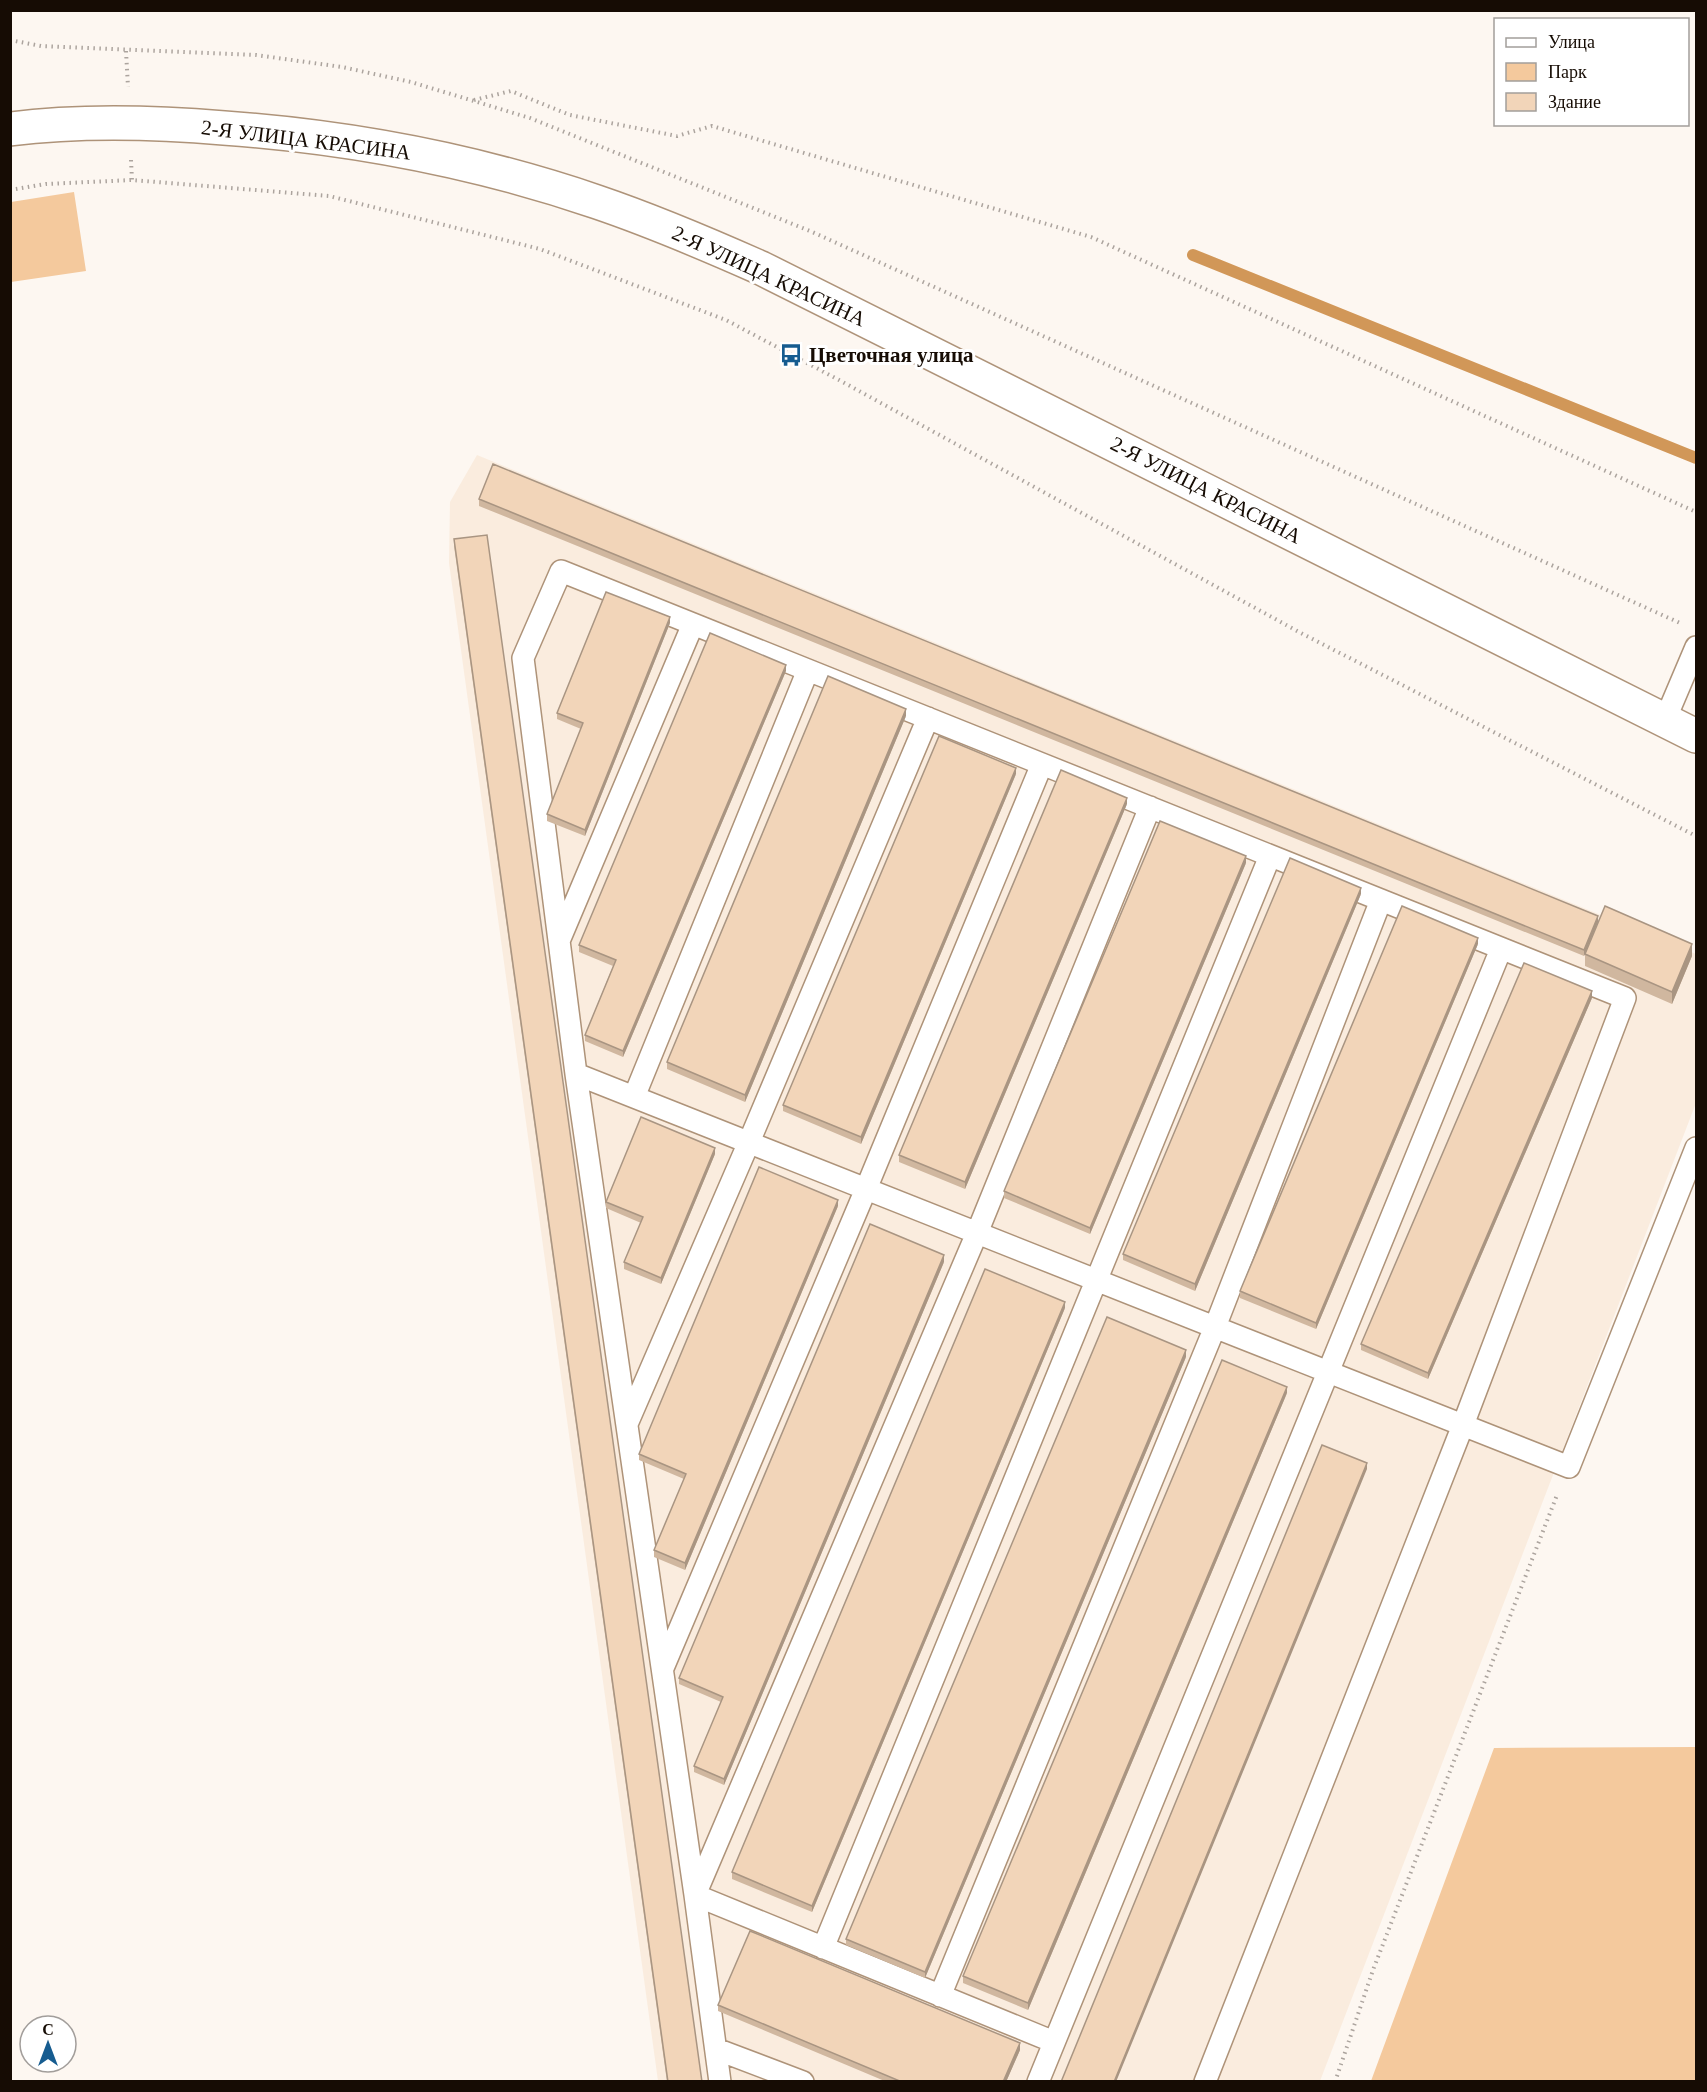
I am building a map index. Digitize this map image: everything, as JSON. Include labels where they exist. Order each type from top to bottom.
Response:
[{"type":"main road","name":"2-Я УЛИЦА КРАСИНА","points":[[10,129],[82,124],[187,125],[353,142],[423,155],[539,184],[640,218],[761,268],[1696,736]]},
{"type":"lane","points":[[720,2082],[663,1670],[576,1074],[523,658],[561,571],[1624,998],[1463,1425],[1205,2082]]},
{"type":"lane","points":[[559,942],[693,624]]},
{"type":"lane","points":[[1665,720],[1696,647]]},
{"type":"lane","points":[[634,1097],[808,670]]},
{"type":"lane","points":[[627,1426],[928,718]]},
{"type":"lane","points":[[663,1670],[1042,764]]},
{"type":"lane","points":[[695,1895],[977,1233],[1150,807]]},
{"type":"lane","points":[[823,1948],[1270,856]]},
{"type":"lane","points":[[940,1996],[1215,1327],[1382,900]]},
{"type":"lane","points":[[1038,2082],[1501,949]]},
{"type":"lane","points":[[576,1074],[1569,1467],[1696,1148]]},
{"type":"lane","points":[[695,1895],[1054,2042]]},
{"type":"lane","points":[[716,2049],[803,2082]]},
{"type":"path","points":[[473,100],[511,91],[570,115],[677,136],[712,126],[1091,237],[1696,512]]},
{"type":"path","points":[[10,190],[46,184],[132,180],[329,196],[540,249],[726,321],[839,380],[1299,632],[1696,836]]},
{"type":"path","points":[[1335,2082],[1373,1970],[1569,1467]]},
{"type":"shaded area","points":[[477,455],[1696,954],[1696,1103],[1320,2081],[658,2081],[449,563],[450,502]]},
{"type":"green space","points":[[74,192],[86,271],[11,282],[11,202]]},
{"type":"green space","points":[[1696,1747],[1696,2081],[1371,2081],[1494,1748]]},
{"type":"building","points":[[493,464],[1598,916],[1584,950],[479,499]]},
{"type":"building","points":[[487,535],[702,2082],[668,2082],[454,539]]},
{"type":"building","points":[[606,592],[670,617],[585,830],[547,814],[583,723],[557,713]]},
{"type":"building","points":[[710,633],[786,665],[623,1051],[585,1035],[616,960],[579,945]]},
{"type":"building","points":[[828,676],[906,709],[745,1095],[667,1062]]},
{"type":"building","points":[[939,736],[1016,768],[861,1137],[783,1105]]},
{"type":"building","points":[[1061,770],[1127,798],[965,1182],[899,1155]]},
{"type":"building","points":[[1160,821],[1246,856],[1090,1228],[1004,1191]]},
{"type":"building","points":[[1290,858],[1361,888],[1195,1284],[1123,1254]]},
{"type":"building","points":[[1402,906],[1478,938],[1316,1323],[1240,1291]]},
{"type":"building","points":[[1605,906],[1692,944],[1672,992],[1585,954]]},
{"type":"building","points":[[1524,963],[1592,991],[1428,1373],[1361,1344]]},
{"type":"building","points":[[641,1117],[715,1148],[661,1278],[624,1262],[643,1217],[606,1202]]},
{"type":"building","points":[[759,1167],[838,1200],[685,1563],[654,1550],[686,1474],[639,1454]]},
{"type":"building","points":[[870,1224],[944,1255],[724,1779],[694,1766],[723,1697],[679,1678]]},
{"type":"building","points":[[985,1269],[1065,1302],[812,1906],[732,1872]]},
{"type":"building","points":[[1107,1317],[1186,1350],[925,1972],[846,1939]]},
{"type":"building","points":[[1222,1360],[1287,1387],[1028,2003],[963,1976]]},
{"type":"building","points":[[1322,1445],[1367,1463],[1114,2082],[1061,2082]]},
{"type":"building","points":[[750,1931],[1020,2043],[1003,2082],[902,2082],[718,2005]]},
{"type":"waterway","points":[[1193,255],[1696,458]]},
{"type":"place","name":"Цветочная улица","points":[[791,355]]}]
